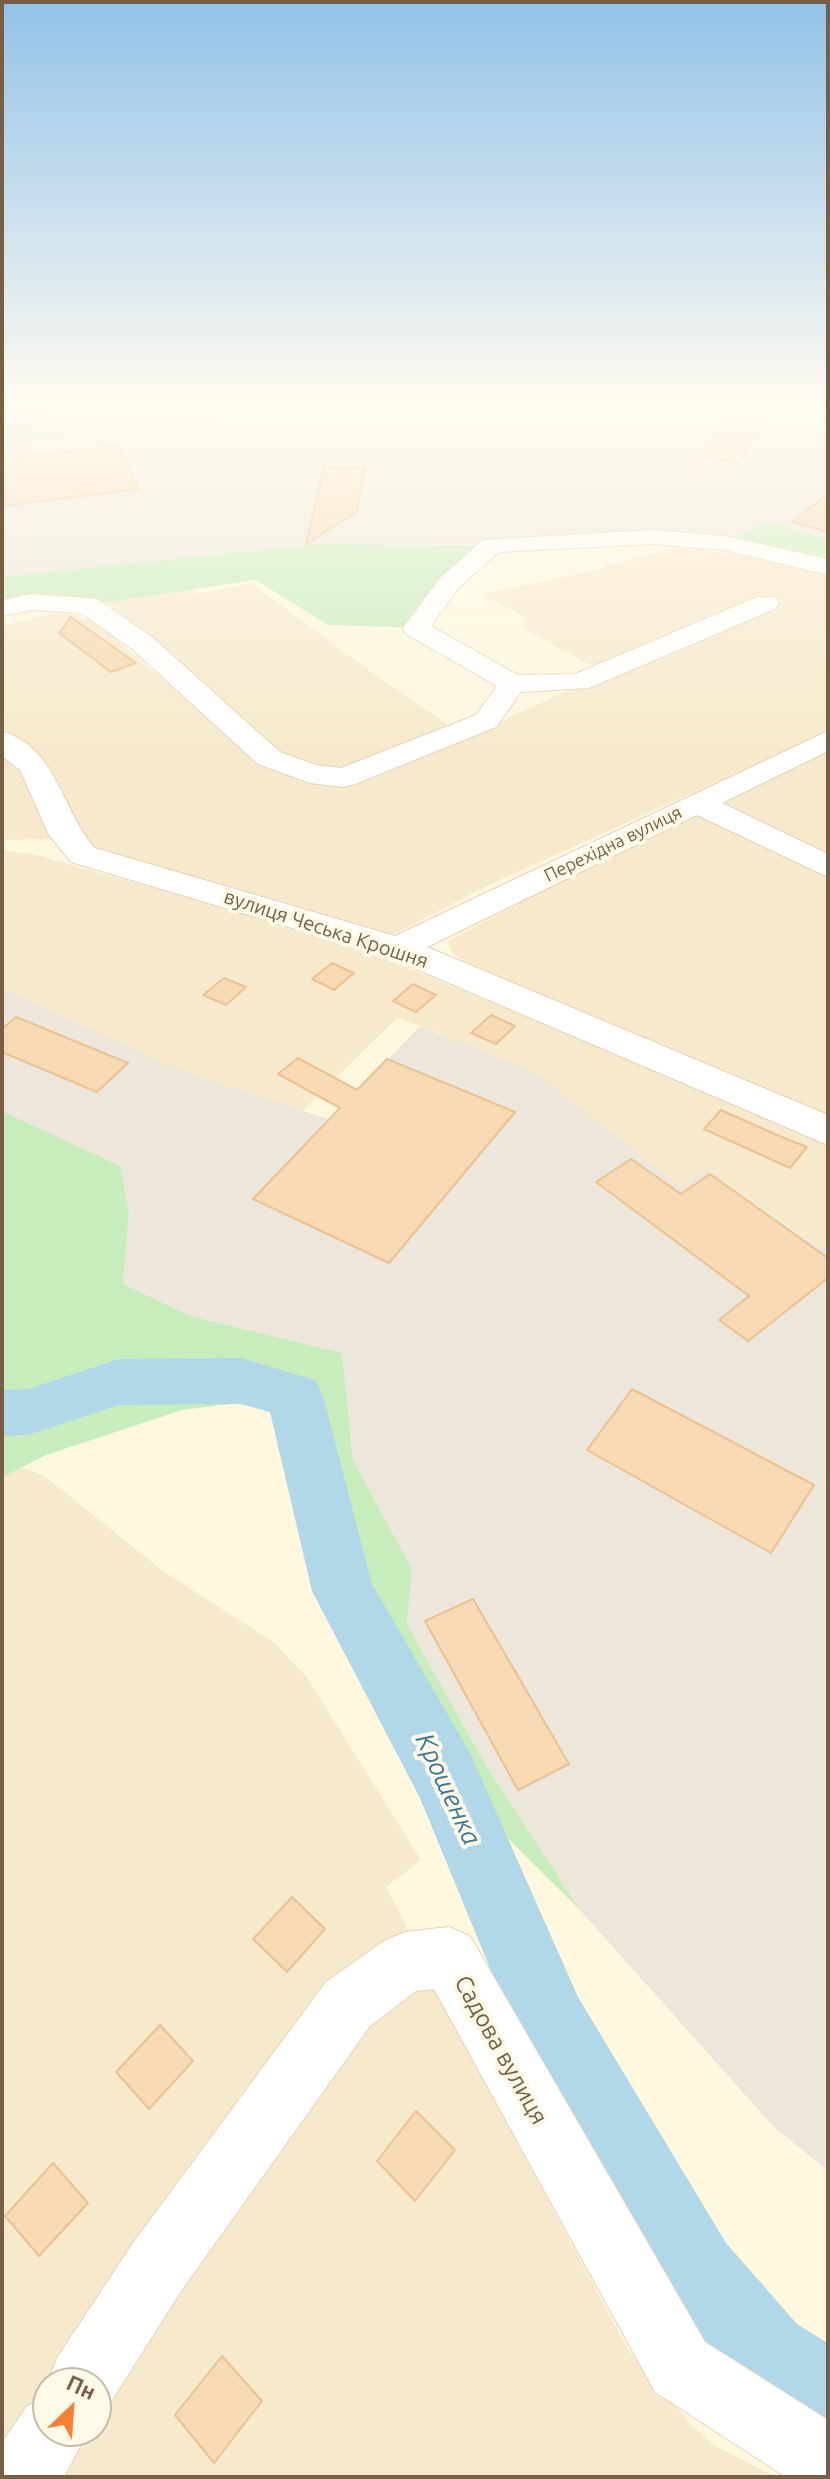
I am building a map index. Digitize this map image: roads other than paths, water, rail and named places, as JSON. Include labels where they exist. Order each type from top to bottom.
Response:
[{"type":"street","points":[[766,603],[579,682],[513,684],[416,628],[449,583],[492,545],[652,537],[725,543],[828,567]]},
{"type":"street","points":[[2,608],[32,602],[88,605],[142,643],[269,758],[310,774],[344,778],[486,721],[513,684]]},
{"type":"street","name":"Перехідна вулиця","points":[[398,948],[828,740]]},
{"type":"street","name":"вулиця Чеська Крошня","points":[[2,741],[33,766],[65,835],[83,855],[398,948],[828,1131]]},
{"type":"street","points":[[697,803],[828,867]]},
{"type":"street","name":"Садова вулиця","points":[[92,2367],[157,2267],[348,2004],[405,1962],[449,1957],[680,2367],[828,2462]]},
{"type":"street","points":[[22,2477],[42,2447]]},
{"type":"waterway","name":"Крошенка","points":[[2,1413],[28,1412],[119,1382],[241,1381],[295,1396],[343,1591],[446,1777],[551,2024],[696,2273],[767,2354],[828,2393]]}]
